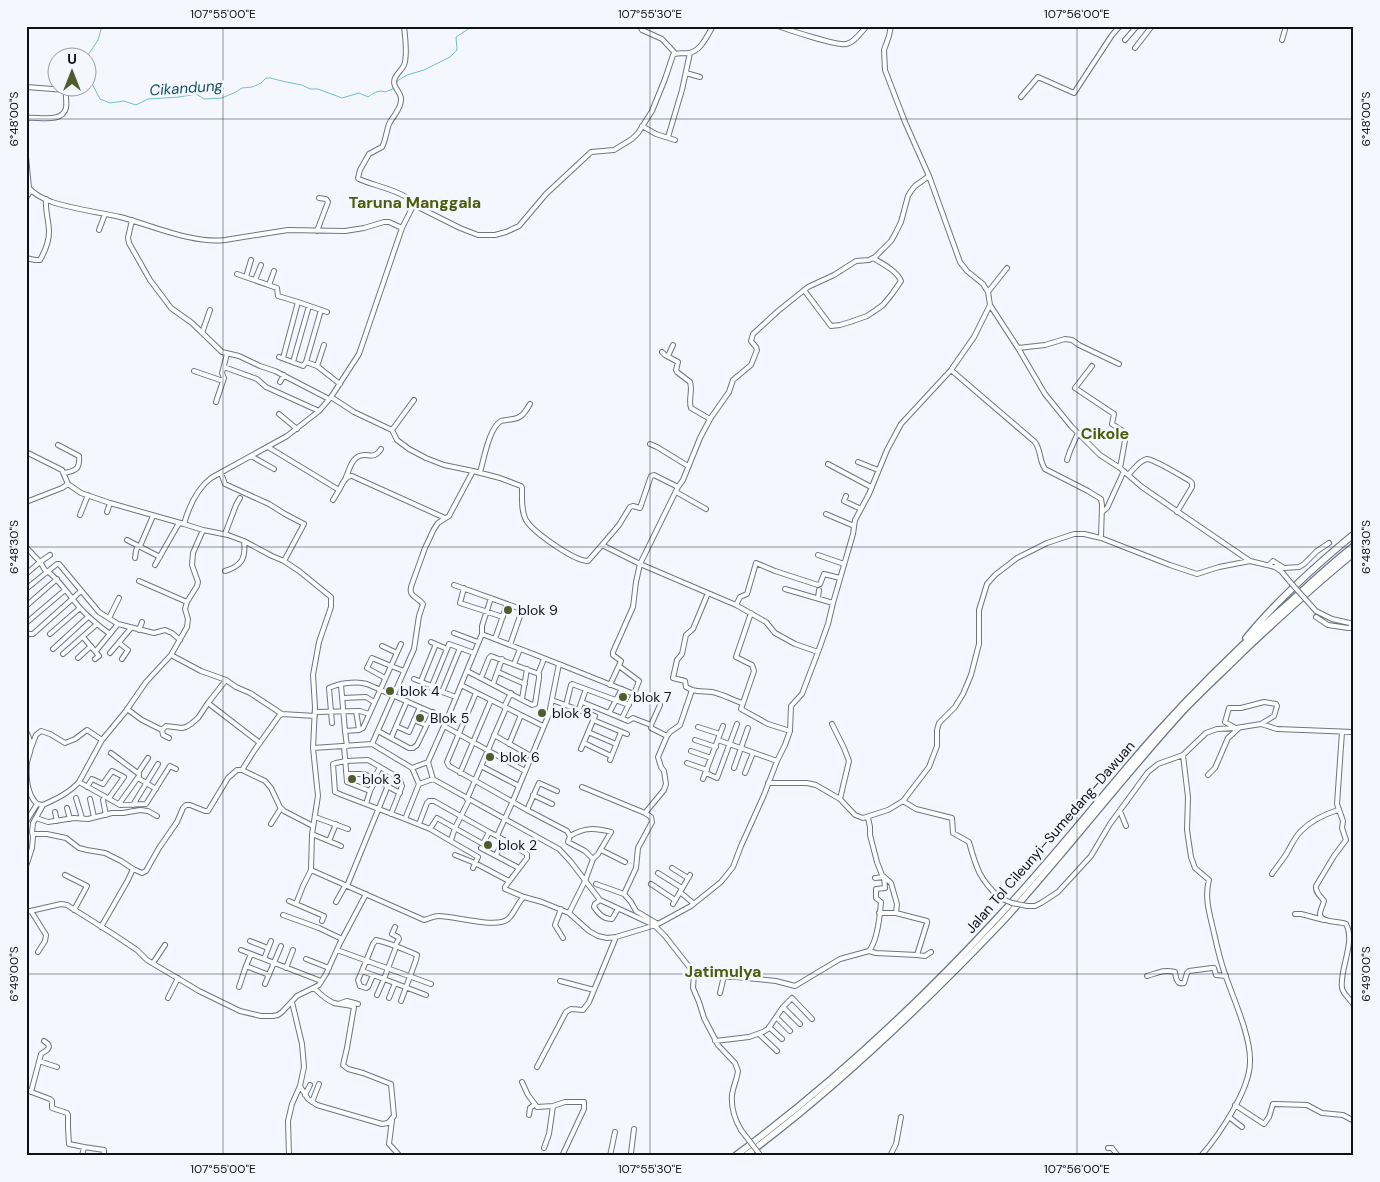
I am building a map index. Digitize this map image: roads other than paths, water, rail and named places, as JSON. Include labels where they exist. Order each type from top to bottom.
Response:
[{"type":"highway","points":[[1225,662],[1255,626],[1308,572],[1354,534]]},
{"type":"highway","name":"Jalan Tol Cileunyi–Sumedang–Dawuan","points":[[735,1156],[846,1066],[909,1008],[1036,876],[1154,736],[1192,695],[1258,630],[1354,546]]},
{"type":"highway","name":"Jalan Tol Cileunyi–Sumedang–Dawuan","points":[[745,1156],[855,1066],[943,982],[1015,906],[1183,711],[1299,600],[1354,555]]},
{"type":"street","points":[[404,26],[406,41],[404,67],[395,78],[395,86],[401,96],[399,109],[389,124],[384,144],[380,149],[374,150],[369,154],[360,170],[358,178],[364,182],[402,195],[411,200],[415,206],[474,234],[495,235],[519,226],[546,194],[591,152],[614,150],[632,139],[652,112],[671,58],[676,53]]},
{"type":"street","points":[[640,26],[642,30],[662,39],[676,53],[695,51],[702,45],[713,26]]},
{"type":"street","points":[[778,26],[804,35],[845,45],[852,41],[867,26]]},
{"type":"street","points":[[891,26],[884,50],[885,70],[929,176],[960,262],[988,292],[990,306],[1045,394],[1078,433],[1100,455],[1129,474],[1142,487],[1250,561],[1269,565],[1281,571],[1316,611],[1332,619],[1353,624]]},
{"type":"street","points":[[1021,97],[1038,77],[1074,93],[1112,34],[1120,26]]},
{"type":"street","points":[[1125,40],[1137,26]]},
{"type":"street","points":[[1135,48],[1152,26]]},
{"type":"street","points":[[1282,40],[1286,26]]},
{"type":"street","points":[[668,137],[690,53]]},
{"type":"street","points":[[686,73],[700,77]]},
{"type":"street","points":[[26,87],[48,88]]},
{"type":"street","points":[[26,128],[26,119],[53,118],[62,114],[66,109],[66,98]]},
{"type":"street","points":[[642,126],[656,134],[675,140]]},
{"type":"street","points":[[26,156],[30,190],[46,199],[209,241],[288,230],[358,229],[384,222],[389,222],[402,228]]},
{"type":"street","points":[[610,685],[620,660],[612,652],[633,607],[640,564],[683,480],[696,446],[710,419],[729,392],[733,380],[751,365],[757,350],[751,341],[753,334],[808,287],[838,273],[856,261],[866,261],[873,258],[890,242],[895,234],[911,191],[929,176]]},
{"type":"street","points":[[26,198],[30,190]]},
{"type":"street","points":[[317,231],[328,202],[326,199],[319,198]]},
{"type":"street","points":[[26,258],[38,260],[43,255],[49,234],[45,208],[46,199]]},
{"type":"street","points":[[155,565],[182,524],[202,485],[268,448],[297,429],[319,412],[330,398],[359,354],[402,228],[410,210],[415,206]]},
{"type":"street","points":[[99,230],[105,214]]},
{"type":"street","points":[[132,220],[128,241],[143,268],[172,308],[192,323],[222,352],[272,369],[392,430],[397,440],[409,450],[426,458],[444,465],[480,472],[521,486],[523,509],[528,524],[566,553],[583,561],[588,561],[619,525],[630,507],[640,508],[651,476],[654,475],[678,487]]},
{"type":"street","points":[[804,290],[831,326],[868,316],[883,305],[901,281],[899,276],[873,258]]},
{"type":"street","points":[[246,277],[251,260]]},
{"type":"street","points":[[255,280],[261,264]]},
{"type":"street","points":[[988,292],[1007,268]]},
{"type":"street","points":[[269,286],[274,271]]},
{"type":"street","points":[[237,274],[277,288],[278,296],[327,312]]},
{"type":"street","points":[[298,302],[281,357],[303,366],[306,362],[320,310]]},
{"type":"street","points":[[292,362],[309,306]]},
{"type":"street","points":[[419,824],[427,803],[434,800],[504,840],[527,854],[527,858],[509,880],[505,889],[561,909],[569,913],[589,931],[607,938],[616,937],[656,924],[693,903],[721,882],[731,870],[785,745],[790,731],[791,706],[802,694],[818,652],[828,624],[857,516],[887,450],[901,424],[951,370],[974,337],[990,306]]},
{"type":"street","points":[[202,332],[210,310]]},
{"type":"street","points":[[1018,348],[1065,339],[1072,340],[1119,364]]},
{"type":"street","points":[[317,366],[324,345]]},
{"type":"street","points":[[668,356],[672,345]]},
{"type":"street","points":[[662,352],[678,362],[677,372],[688,380],[691,385],[689,400],[691,408],[710,419]]},
{"type":"street","points":[[216,402],[224,377],[222,373],[227,354]]},
{"type":"street","points":[[306,362],[317,366],[340,384]]},
{"type":"street","points":[[1092,366],[1075,388],[1114,414],[1112,424],[1126,433],[1122,470],[1107,508],[1102,512]]},
{"type":"street","points":[[224,367],[257,379],[266,387],[319,412]]},
{"type":"street","points":[[951,370],[1035,442],[1041,463],[1045,468],[1101,499],[1101,538]]},
{"type":"street","points":[[194,371],[223,381]]},
{"type":"street","points":[[280,382],[284,375]]},
{"type":"street","points":[[392,430],[414,400]]},
{"type":"street","points":[[480,472],[490,437],[496,426],[502,421],[522,416],[530,404]]},
{"type":"street","points":[[279,414],[297,429]]},
{"type":"street","points":[[1067,460],[1078,433]]},
{"type":"street","points":[[650,444],[657,446],[688,466]]},
{"type":"street","points":[[58,445],[79,456],[76,469],[64,473]]},
{"type":"street","points":[[268,448],[339,490]]},
{"type":"street","points":[[333,500],[353,460],[365,455],[375,456],[381,449]]},
{"type":"street","points":[[26,452],[55,465],[62,470],[68,484],[88,495],[153,516],[225,534],[244,541],[299,571],[331,597],[331,607],[320,642],[313,675],[315,714],[313,748],[318,796],[312,834],[311,870],[302,886],[296,904]]},
{"type":"street","points":[[251,456],[274,468]]},
{"type":"street","points":[[1129,474],[1138,465],[1149,460],[1190,481],[1192,487],[1178,512]]},
{"type":"street","points":[[858,462],[878,470]]},
{"type":"street","points":[[828,464],[871,487]]},
{"type":"street","points":[[372,744],[414,649],[419,616],[423,604],[412,594],[410,589],[425,548],[438,523],[446,519],[458,500],[473,471]]},
{"type":"street","points":[[221,473],[225,484],[270,504],[304,524],[284,562]]},
{"type":"street","points":[[346,477],[353,477],[446,519]]},
{"type":"street","points":[[26,502],[68,484]]},
{"type":"street","points":[[676,492],[706,509]]},
{"type":"street","points":[[80,515],[88,495]]},
{"type":"street","points":[[846,496],[844,501],[861,509]]},
{"type":"street","points":[[225,534],[240,498]]},
{"type":"street","points":[[107,512],[110,503]]},
{"type":"street","points":[[826,514],[854,526]]},
{"type":"street","points":[[135,558],[136,551],[153,516]]},
{"type":"street","points":[[26,866],[32,848],[32,828],[43,806],[74,788],[79,782],[102,740],[146,682],[171,655],[180,640],[188,624],[185,609],[187,602],[198,582],[192,561],[193,553],[203,530]]},
{"type":"street","points":[[768,783],[813,784],[840,799],[860,818],[868,818],[880,813],[896,806],[903,800],[929,767],[936,750],[939,723],[955,707],[971,675],[979,644],[979,610],[987,584],[995,575],[1017,558],[1047,543],[1079,533],[1101,538],[1197,574],[1219,567],[1250,561]]},
{"type":"street","points":[[127,540],[160,556]]},
{"type":"street","points":[[224,571],[238,566],[245,552],[244,541]]},
{"type":"street","points":[[1269,565],[1273,562],[1284,568],[1299,567],[1329,543]]},
{"type":"street","points":[[602,545],[640,564],[736,605],[766,622],[775,633],[795,644],[818,652]]},
{"type":"street","points":[[26,547],[88,617],[110,634]]},
{"type":"street","points":[[26,558],[32,553]]},
{"type":"street","points":[[26,574],[50,555]]},
{"type":"street","points":[[818,555],[844,564]]},
{"type":"street","points":[[736,605],[740,597],[747,594],[756,563],[818,585],[824,574],[840,578]]},
{"type":"street","points":[[26,589],[56,564],[60,564],[99,612],[118,624],[154,633],[165,630],[180,640]]},
{"type":"street","points":[[26,606],[57,580]]},
{"type":"street","points":[[139,581],[187,602]]},
{"type":"street","points":[[454,585],[520,608],[510,645]]},
{"type":"street","points":[[464,588],[460,603],[502,617]]},
{"type":"street","points":[[785,589],[833,603]]},
{"type":"street","points":[[26,623],[65,590]]},
{"type":"street","points":[[818,598],[819,590]]},
{"type":"street","points":[[26,632],[32,634],[81,591]]},
{"type":"street","points":[[708,593],[693,629],[686,635],[682,654],[678,658],[673,676],[676,680],[684,682],[686,687],[692,690],[702,693],[716,693],[742,703]]},
{"type":"street","points":[[109,618],[119,598]]},
{"type":"street","points":[[491,598],[482,626],[482,634],[428,762],[433,779],[562,851],[600,900],[656,924]]},
{"type":"street","points":[[494,639],[507,604]]},
{"type":"street","points":[[50,634],[80,608]]},
{"type":"street","points":[[751,613],[736,657],[754,669],[742,703],[742,709],[768,724],[790,731]]},
{"type":"street","points":[[52,649],[88,617]]},
{"type":"street","points":[[1316,617],[1328,625],[1350,628],[1353,624]]},
{"type":"street","points":[[140,630],[142,622]]},
{"type":"street","points":[[63,654],[97,624]]},
{"type":"street","points":[[96,652],[118,624]]},
{"type":"street","points":[[110,653],[131,628]]},
{"type":"street","points":[[454,633],[478,642]]},
{"type":"street","points":[[482,634],[634,694]]},
{"type":"street","points":[[83,637],[96,652],[98,656],[94,659]]},
{"type":"street","points":[[431,642],[447,649]]},
{"type":"street","points":[[119,643],[128,650],[122,659]]},
{"type":"street","points":[[345,731],[363,729],[401,644]]},
{"type":"street","points":[[421,681],[436,644]]},
{"type":"street","points":[[432,686],[449,644],[474,653]]},
{"type":"street","points":[[78,658],[91,646]]},
{"type":"street","points":[[382,646],[397,653]]},
{"type":"street","points":[[442,692],[460,648]]},
{"type":"street","points":[[514,664],[520,649]]},
{"type":"street","points":[[171,655],[201,672],[226,680],[256,696],[282,714],[315,714],[344,711],[362,711],[369,714]]},
{"type":"street","points":[[481,678],[490,656],[538,674]]},
{"type":"street","points":[[385,678],[367,667],[373,658],[404,671]]},
{"type":"street","points":[[493,684],[502,659]]},
{"type":"street","points":[[467,671],[532,706],[535,704],[538,674],[544,659]]},
{"type":"street","points":[[497,836],[549,714],[558,664]]},
{"type":"street","points":[[619,666],[638,680],[639,683],[622,718]]},
{"type":"street","points":[[522,699],[527,669]]},
{"type":"street","points":[[498,672],[525,684]]},
{"type":"street","points":[[414,679],[432,686],[431,688],[456,697]]},
{"type":"street","points":[[162,730],[166,726],[182,728],[191,724],[226,680]]},
{"type":"street","points":[[332,723],[329,688],[364,683],[447,718]]},
{"type":"street","points":[[566,705],[571,684],[629,705]]},
{"type":"street","points":[[342,685],[348,783],[370,791]]},
{"type":"street","points":[[461,685],[543,726]]},
{"type":"street","points":[[579,709],[586,689]]},
{"type":"street","points":[[609,713],[622,689]]},
{"type":"street","points":[[645,813],[666,786],[664,770],[658,757],[667,736],[680,725],[692,690]]},
{"type":"street","points":[[476,693],[447,762],[449,766],[512,803],[567,831],[570,836]]},
{"type":"street","points":[[451,840],[511,693]]},
{"type":"street","points":[[342,698],[363,696],[374,702]]},
{"type":"street","points":[[460,773],[491,700]]},
{"type":"street","points":[[552,700],[579,709],[627,734]]},
{"type":"street","points":[[391,738],[407,701]]},
{"type":"street","points":[[582,702],[628,720],[634,718],[651,725],[653,730],[667,736]]},
{"type":"street","points":[[903,800],[916,810],[952,818],[953,833],[969,842],[980,876],[991,890],[1000,898],[1012,903],[1035,906],[1058,892],[1091,856],[1110,824],[1148,772],[1158,764],[1183,755],[1206,733],[1217,729],[1238,727],[1261,724],[1274,716],[1276,704],[1264,702],[1241,708],[1229,708],[1225,722],[1238,727]]},
{"type":"street","points":[[208,703],[260,743]]},
{"type":"street","points":[[651,725],[660,705]]},
{"type":"street","points":[[396,726],[409,732],[420,707]]},
{"type":"street","points":[[581,749],[598,708]]},
{"type":"street","points":[[127,709],[142,720],[162,730],[163,735],[169,738]]},
{"type":"street","points":[[356,711],[358,730]]},
{"type":"street","points":[[378,731],[409,748],[414,748],[433,712]]},
{"type":"street","points":[[242,770],[277,718],[282,714]]},
{"type":"street","points":[[510,744],[521,715]]},
{"type":"street","points":[[414,720],[426,725]]},
{"type":"street","points":[[686,763],[706,771],[717,778],[737,724]]},
{"type":"street","points":[[832,724],[849,763],[840,799]]},
{"type":"street","points":[[1261,724],[1283,730],[1354,732]]},
{"type":"street","points":[[444,726],[525,771]]},
{"type":"street","points":[[703,779],[723,726]]},
{"type":"street","points":[[1208,775],[1215,768],[1228,738],[1238,727]]},
{"type":"street","points":[[698,728],[720,734]]},
{"type":"street","points":[[734,768],[748,728]]},
{"type":"street","points":[[43,806],[37,804],[32,799],[27,780],[27,761],[36,735],[41,730],[65,743],[75,739],[87,730],[102,740]]},
{"type":"street","points":[[26,731],[31,748]]},
{"type":"street","points":[[588,732],[616,744]]},
{"type":"street","points":[[584,743],[610,758],[621,732]]},
{"type":"street","points":[[1324,920],[1320,914],[1324,902],[1316,892],[1316,887],[1334,856],[1346,840],[1342,828],[1343,820],[1337,804],[1342,732]]},
{"type":"street","points":[[494,735],[531,756]]},
{"type":"street","points":[[695,740],[716,747]]},
{"type":"street","points":[[718,740],[777,761]]},
{"type":"street","points":[[313,748],[372,744],[412,768],[419,784],[405,819]]},
{"type":"street","points":[[691,751],[711,758]]},
{"type":"street","points":[[745,773],[753,752]]},
{"type":"street","points":[[110,754],[156,789]]},
{"type":"street","points":[[1183,755],[1188,797],[1187,830],[1190,851],[1195,868],[1209,880],[1207,900],[1222,964],[1233,993],[1247,1041],[1250,1060],[1247,1078],[1235,1106],[1221,1130],[1201,1156]]},
{"type":"street","points":[[119,804],[148,758]]},
{"type":"street","points":[[391,814],[402,786],[399,778],[368,760],[346,761],[333,764],[335,792],[391,814],[419,824],[451,840],[478,857]]},
{"type":"street","points":[[412,768],[428,762]]},
{"type":"street","points":[[133,805],[158,764]]},
{"type":"street","points":[[79,782],[123,806],[146,804],[170,766],[176,769]]},
{"type":"street","points":[[481,766],[519,786]]},
{"type":"street","points":[[366,804],[380,767]]},
{"type":"street","points":[[33,834],[47,834],[66,838],[79,848],[105,853],[142,873],[146,871],[158,848],[177,822],[183,808],[186,805],[190,805],[206,812],[220,790],[237,770],[242,770],[265,781],[271,788],[281,808],[290,815],[313,826]]},
{"type":"street","points":[[88,787],[92,779],[103,784],[112,771],[124,777],[109,798]]},
{"type":"street","points":[[347,774],[364,774],[400,793]]},
{"type":"street","points":[[419,784],[433,779]]},
{"type":"street","points":[[527,810],[538,783],[540,782],[557,791]]},
{"type":"street","points":[[336,902],[346,886],[387,790],[387,786]]},
{"type":"street","points":[[582,787],[651,817],[652,822],[639,844],[636,868],[624,894]]},
{"type":"street","points":[[533,795],[552,804]]},
{"type":"street","points":[[76,798],[82,818]]},
{"type":"street","points":[[90,800],[94,817]]},
{"type":"street","points":[[103,800],[106,815]]},
{"type":"street","points":[[26,822],[37,804]]},
{"type":"street","points":[[67,808],[70,818]]},
{"type":"street","points":[[272,824],[281,808]]},
{"type":"street","points":[[36,818],[48,822],[70,818],[88,819],[140,810],[148,811],[157,816]]},
{"type":"street","points":[[1272,874],[1300,831],[1319,818],[1338,810]]},
{"type":"street","points":[[1120,811],[1126,826]]},
{"type":"street","points":[[55,812],[57,821]]},
{"type":"street","points":[[315,817],[348,829]]},
{"type":"street","points":[[430,829],[437,818],[519,868]]},
{"type":"street","points":[[868,818],[870,836],[877,862],[882,876],[890,881],[892,886],[897,904],[896,913]]},
{"type":"street","points":[[329,841],[336,824]]},
{"type":"street","points":[[569,913],[585,881],[593,859],[601,850],[611,832],[598,829],[578,830],[570,836],[568,842],[585,851],[593,859]]},
{"type":"street","points":[[474,866],[489,832]]},
{"type":"street","points":[[312,834],[341,846]]},
{"type":"street","points":[[496,855],[504,840]]},
{"type":"street","points":[[601,850],[625,862]]},
{"type":"street","points":[[455,855],[474,866],[509,880]]},
{"type":"street","points":[[651,884],[674,902],[689,876],[672,868]]},
{"type":"street","points":[[101,926],[133,869]]},
{"type":"street","points":[[311,870],[424,920],[436,916],[461,920],[498,922],[508,919],[524,897]]},
{"type":"street","points":[[658,873],[681,890],[693,903]]},
{"type":"street","points":[[65,875],[87,886],[74,910]]},
{"type":"street","points":[[875,878],[884,877]]},
{"type":"street","points":[[694,973],[776,981],[795,986],[840,959],[871,949],[878,931],[880,902],[876,898],[876,889],[884,888],[884,877]]},
{"type":"street","points":[[596,884],[624,894],[636,911],[656,924],[694,973],[693,988],[700,1002],[704,1018],[718,1045],[735,1063],[738,1071],[732,1095],[732,1104],[737,1122],[761,1156]]},
{"type":"street","points":[[38,952],[45,941],[46,935],[29,911],[61,904],[67,905],[137,950],[153,963],[199,991],[240,1011],[261,1016],[278,1015],[297,996],[314,988],[321,981],[366,894]]},
{"type":"street","points":[[600,900],[594,907],[604,917],[612,919],[618,909]]},
{"type":"street","points":[[289,901],[324,916],[322,922]]},
{"type":"street","points":[[561,909],[555,925],[563,938]]},
{"type":"street","points":[[879,913],[896,913],[927,921],[917,955]]},
{"type":"street","points":[[1295,914],[1341,922],[1348,927],[1349,933],[1342,986],[1343,991],[1354,1005]]},
{"type":"street","points":[[283,915],[319,928],[342,939]]},
{"type":"street","points":[[378,996],[399,937],[392,934],[395,927]]},
{"type":"street","points":[[537,1067],[566,1012],[571,1009],[583,1010],[589,1002],[616,937]]},
{"type":"street","points":[[250,941],[268,948]]},
{"type":"street","points":[[264,959],[271,941]]},
{"type":"street","points":[[373,975],[366,988],[360,986],[358,980],[375,941],[380,941],[417,955],[401,1001]]},
{"type":"street","points":[[153,963],[165,945]]},
{"type":"street","points":[[265,984],[281,946]]},
{"type":"street","points":[[241,950],[321,981]]},
{"type":"street","points":[[286,968],[293,950]]},
{"type":"street","points":[[337,950],[431,984]]},
{"type":"street","points":[[869,950],[876,953],[917,955],[927,955],[931,952]]},
{"type":"street","points":[[240,987],[251,954]]},
{"type":"street","points":[[306,959],[329,968]]},
{"type":"street","points":[[246,966],[269,975]]},
{"type":"street","points":[[1147,976],[1158,971],[1172,971],[1175,972],[1178,982],[1184,983],[1189,971],[1214,968],[1216,975],[1226,976]]},
{"type":"street","points":[[362,971],[426,995]]},
{"type":"street","points":[[720,994],[724,976]]},
{"type":"street","points":[[168,998],[178,978]]},
{"type":"street","points":[[560,981],[594,990]]},
{"type":"street","points":[[389,998],[395,983]]},
{"type":"street","points":[[314,988],[329,1001],[354,1007],[343,1065],[391,1084],[395,1113],[392,1119],[389,1144],[400,1156]]},
{"type":"street","points":[[716,1041],[764,1032],[792,998],[812,1019]]},
{"type":"street","points":[[336,1004],[346,1001],[358,1004]]},
{"type":"street","points":[[289,1156],[288,1121],[292,1104],[300,1086],[304,1067],[302,1044],[292,1002]]},
{"type":"street","points":[[783,1007],[800,1024]]},
{"type":"street","points":[[776,1017],[790,1031]]},
{"type":"street","points":[[769,1027],[782,1039]]},
{"type":"street","points":[[758,1034],[777,1051]]},
{"type":"street","points":[[44,1041],[49,1047],[41,1054],[28,1091],[50,1099],[52,1101],[52,1108],[67,1113],[69,1144],[104,1150],[104,1156]]},
{"type":"street","points":[[39,1061],[57,1067]]},
{"type":"street","points":[[522,1082],[534,1105],[537,1107],[553,1106],[565,1102],[584,1102],[584,1109],[562,1156]]},
{"type":"street","points":[[305,1095],[310,1084]]},
{"type":"street","points":[[312,1102],[320,1084]]},
{"type":"street","points":[[300,1086],[312,1102],[324,1107],[382,1124],[386,1124],[392,1119]]},
{"type":"street","points":[[1235,1106],[1264,1124],[1270,1117],[1273,1104],[1307,1104],[1322,1113],[1342,1115],[1354,1121]]},
{"type":"street","points":[[529,1115],[530,1108],[534,1105]]},
{"type":"street","points":[[544,1148],[549,1134],[553,1106]]},
{"type":"street","points":[[890,1156],[896,1144],[901,1117]]},
{"type":"street","points":[[1229,1117],[1242,1127]]},
{"type":"street","points":[[634,1129],[630,1155],[638,1156]]},
{"type":"street","points":[[610,1156],[615,1132]]},
{"type":"street","points":[[82,1156],[84,1147]]},
{"type":"street","points":[[1108,1148],[1112,1148],[1118,1156]]},
{"type":"waterway","name":"Cikandung","points":[[93,48],[98,40],[102,26]]},
{"type":"waterway","name":"Cikandung","points":[[396,85],[397,81],[407,75],[424,70],[450,57],[457,50],[456,37],[473,26]]},
{"type":"waterway","name":"Cikandung","points":[[98,95],[100,99],[110,103],[124,101],[136,105],[148,99],[196,94],[204,99],[222,98],[242,88],[257,85],[266,78],[302,85],[310,89],[318,89],[342,98],[359,93],[368,97],[378,91],[385,92],[395,88]]},
{"type":"place","name":"blok 9","points":[[508,610]]},
{"type":"place","name":"blok 4","points":[[390,691]]},
{"type":"place","name":"blok 7","points":[[623,697]]},
{"type":"place","name":"blok 8","points":[[542,713]]},
{"type":"place","name":"Blok 5","points":[[420,718]]},
{"type":"place","name":"blok 6","points":[[490,757]]},
{"type":"place","name":"blok 3","points":[[352,779]]},
{"type":"place","name":"blok 2","points":[[488,845]]},
{"type":"district","name":"Taruna Manggala","points":[[415,202]]},
{"type":"district","name":"Cikole","points":[[1105,433]]},
{"type":"district","name":"Jatimulya","points":[[723,971]]}]
